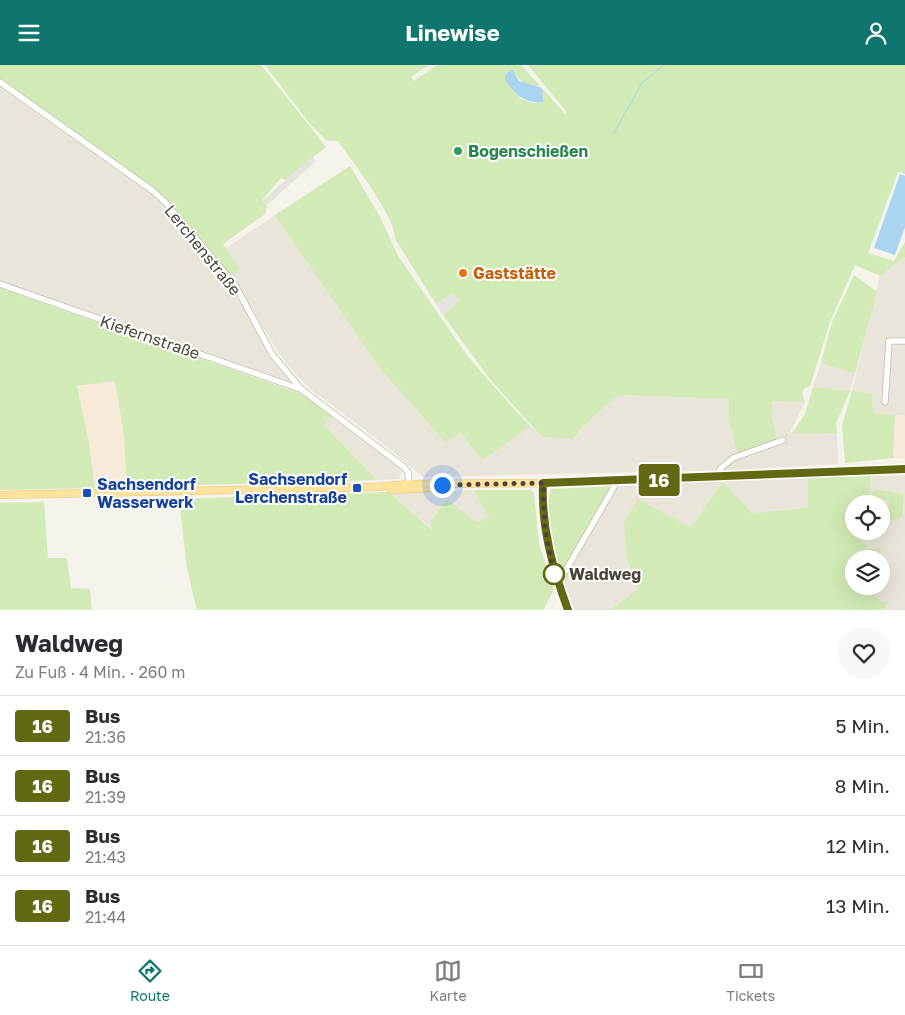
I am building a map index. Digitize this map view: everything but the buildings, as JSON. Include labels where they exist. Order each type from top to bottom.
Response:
[{"type":"main road","points":[[0,495],[376,487],[429,489],[442,485],[720,477],[905,469]]},
{"type":"main road","points":[[543,483],[545,529],[558,584],[568,610]]},
{"type":"street","name":"Lerchenstraße","points":[[0,82],[153,191],[165,202],[235,285],[272,354],[300,389],[404,467],[408,472],[409,487]]},
{"type":"street","name":"Kiefernstraße","points":[[0,284],[300,389]]},
{"type":"street","points":[[885,402],[888,341],[905,341]]},
{"type":"street","points":[[720,477],[720,469],[729,460],[783,441]]},
{"type":"street","points":[[558,584],[614,487]]},
{"type":"shaded area","points":[[0,84],[152,193],[163,204],[233,287],[269,356],[294,384],[0,281]]},
{"type":"shaded area","points":[[312,157],[316,161],[267,205],[263,200]]},
{"type":"shaded area","points":[[350,166],[380,217],[398,256],[468,357],[503,398],[542,437],[575,439],[580,428],[618,395],[729,399],[729,420],[778,441],[772,417],[772,400],[805,402],[790,432],[837,433],[838,464],[732,470],[423,477],[385,445],[309,388],[285,362],[259,322],[240,287],[215,255]]},
{"type":"shaded area","points":[[905,257],[905,416],[873,413],[872,393],[852,391],[880,276]]},
{"type":"shaded area","points":[[453,293],[459,301],[443,315],[436,304]]},
{"type":"shaded area","points":[[821,363],[855,374],[850,391],[813,387]]},
{"type":"shaded area","points":[[115,381],[124,436],[127,487],[95,488],[88,437],[77,386]]},
{"type":"shaded area","points":[[332,415],[403,470],[399,479],[377,480],[324,425]]},
{"type":"shaded area","points":[[895,415],[905,416],[905,459],[893,458]]},
{"type":"shaded area","points":[[905,475],[905,610],[869,610],[866,595],[890,595],[890,550],[854,550],[852,540],[890,540],[890,495],[870,495],[871,476]]},
{"type":"shaded area","points":[[808,478],[808,508],[752,513],[725,484],[720,485],[691,528],[627,559],[638,589],[610,610],[575,610],[562,578],[617,486]]},
{"type":"shaded area","points":[[473,490],[489,517],[477,522],[433,530],[389,492]]},
{"type":"green space","points":[[0,65],[261,65],[326,147],[285,180],[281,178],[262,200],[267,205],[265,214],[223,244],[240,270],[231,276],[172,207],[0,80]]},
{"type":"green space","points":[[265,65],[429,65],[411,77],[414,81],[437,65],[521,65],[540,86],[527,85],[512,69],[520,99],[533,103],[542,102],[542,88],[566,115],[566,111],[528,65],[905,65],[905,174],[898,172],[868,253],[894,261],[905,242],[905,257],[880,276],[855,265],[830,322],[810,386],[804,388],[802,393],[805,402],[772,401],[772,417],[778,441],[738,454],[729,420],[729,399],[618,395],[581,428],[574,439],[542,437],[489,378],[443,315],[459,301],[453,293],[436,304],[395,239],[388,217],[372,189],[338,141],[327,141],[310,124]]},
{"type":"green space","points":[[350,166],[380,217],[398,256],[468,357],[530,427],[482,460],[461,433],[445,442],[379,367],[275,215]]},
{"type":"green space","points":[[854,275],[877,292],[855,374],[821,363],[832,322]]},
{"type":"green space","points":[[0,288],[302,394],[332,415],[324,425],[377,480],[127,487],[124,436],[115,381],[77,386],[88,437],[95,488],[0,490]]},
{"type":"green space","points":[[813,387],[850,391],[836,423],[837,433],[792,434],[805,414]]},
{"type":"green space","points":[[852,391],[872,393],[873,413],[895,415],[893,458],[845,463],[842,425]]},
{"type":"green space","points":[[871,476],[870,495],[845,495],[845,540],[861,540],[861,543],[867,545],[867,547],[859,550],[845,550],[845,595],[874,595],[874,597],[878,597],[880,601],[867,601],[887,602],[885,610],[610,610],[638,589],[627,559],[624,522],[638,499],[691,528],[720,485],[725,484],[752,513],[808,508],[808,478]]},
{"type":"green space","points":[[613,486],[561,575],[548,520],[551,489]]},
{"type":"green space","points":[[473,490],[531,490],[534,493],[539,544],[554,590],[543,610],[197,610],[187,569],[179,499],[389,492],[432,530],[431,521],[447,500],[477,522],[489,517]]},
{"type":"green space","points":[[876,490],[903,494],[903,514],[898,520],[895,517],[895,520],[890,520],[890,495],[872,495],[872,492]]},
{"type":"green space","points":[[44,502],[48,558],[67,558],[71,588],[90,589],[92,610],[0,610],[0,503]]},
{"type":"green space","points":[[864,549],[881,550],[861,550]]},
{"type":"water","points":[[512,69],[519,81],[542,88],[543,102],[525,100],[513,90],[505,80],[505,75]]},
{"type":"water","points":[[900,174],[905,176],[905,227],[895,255],[874,248]]},
{"type":"waterway","points":[[614,133],[642,83],[664,65]]},
{"type":"bus line","name":"16","points":[[568,610],[549,555],[545,529],[543,483],[905,469]]},
{"type":"place","name":"Bogenschießen","points":[[458,151]]},
{"type":"place","name":"Gaststätte","points":[[463,273]]},
{"type":"place","name":"Sachsendorf Lerchenstraße","points":[[357,488]]},
{"type":"place","name":"Sachsendorf Wasserwerk","points":[[87,493]]},
{"type":"place","name":"Waldweg","points":[[554,574]]},
{"type":"route","points":[[442,485],[543,483],[545,529],[554,574]]}]
